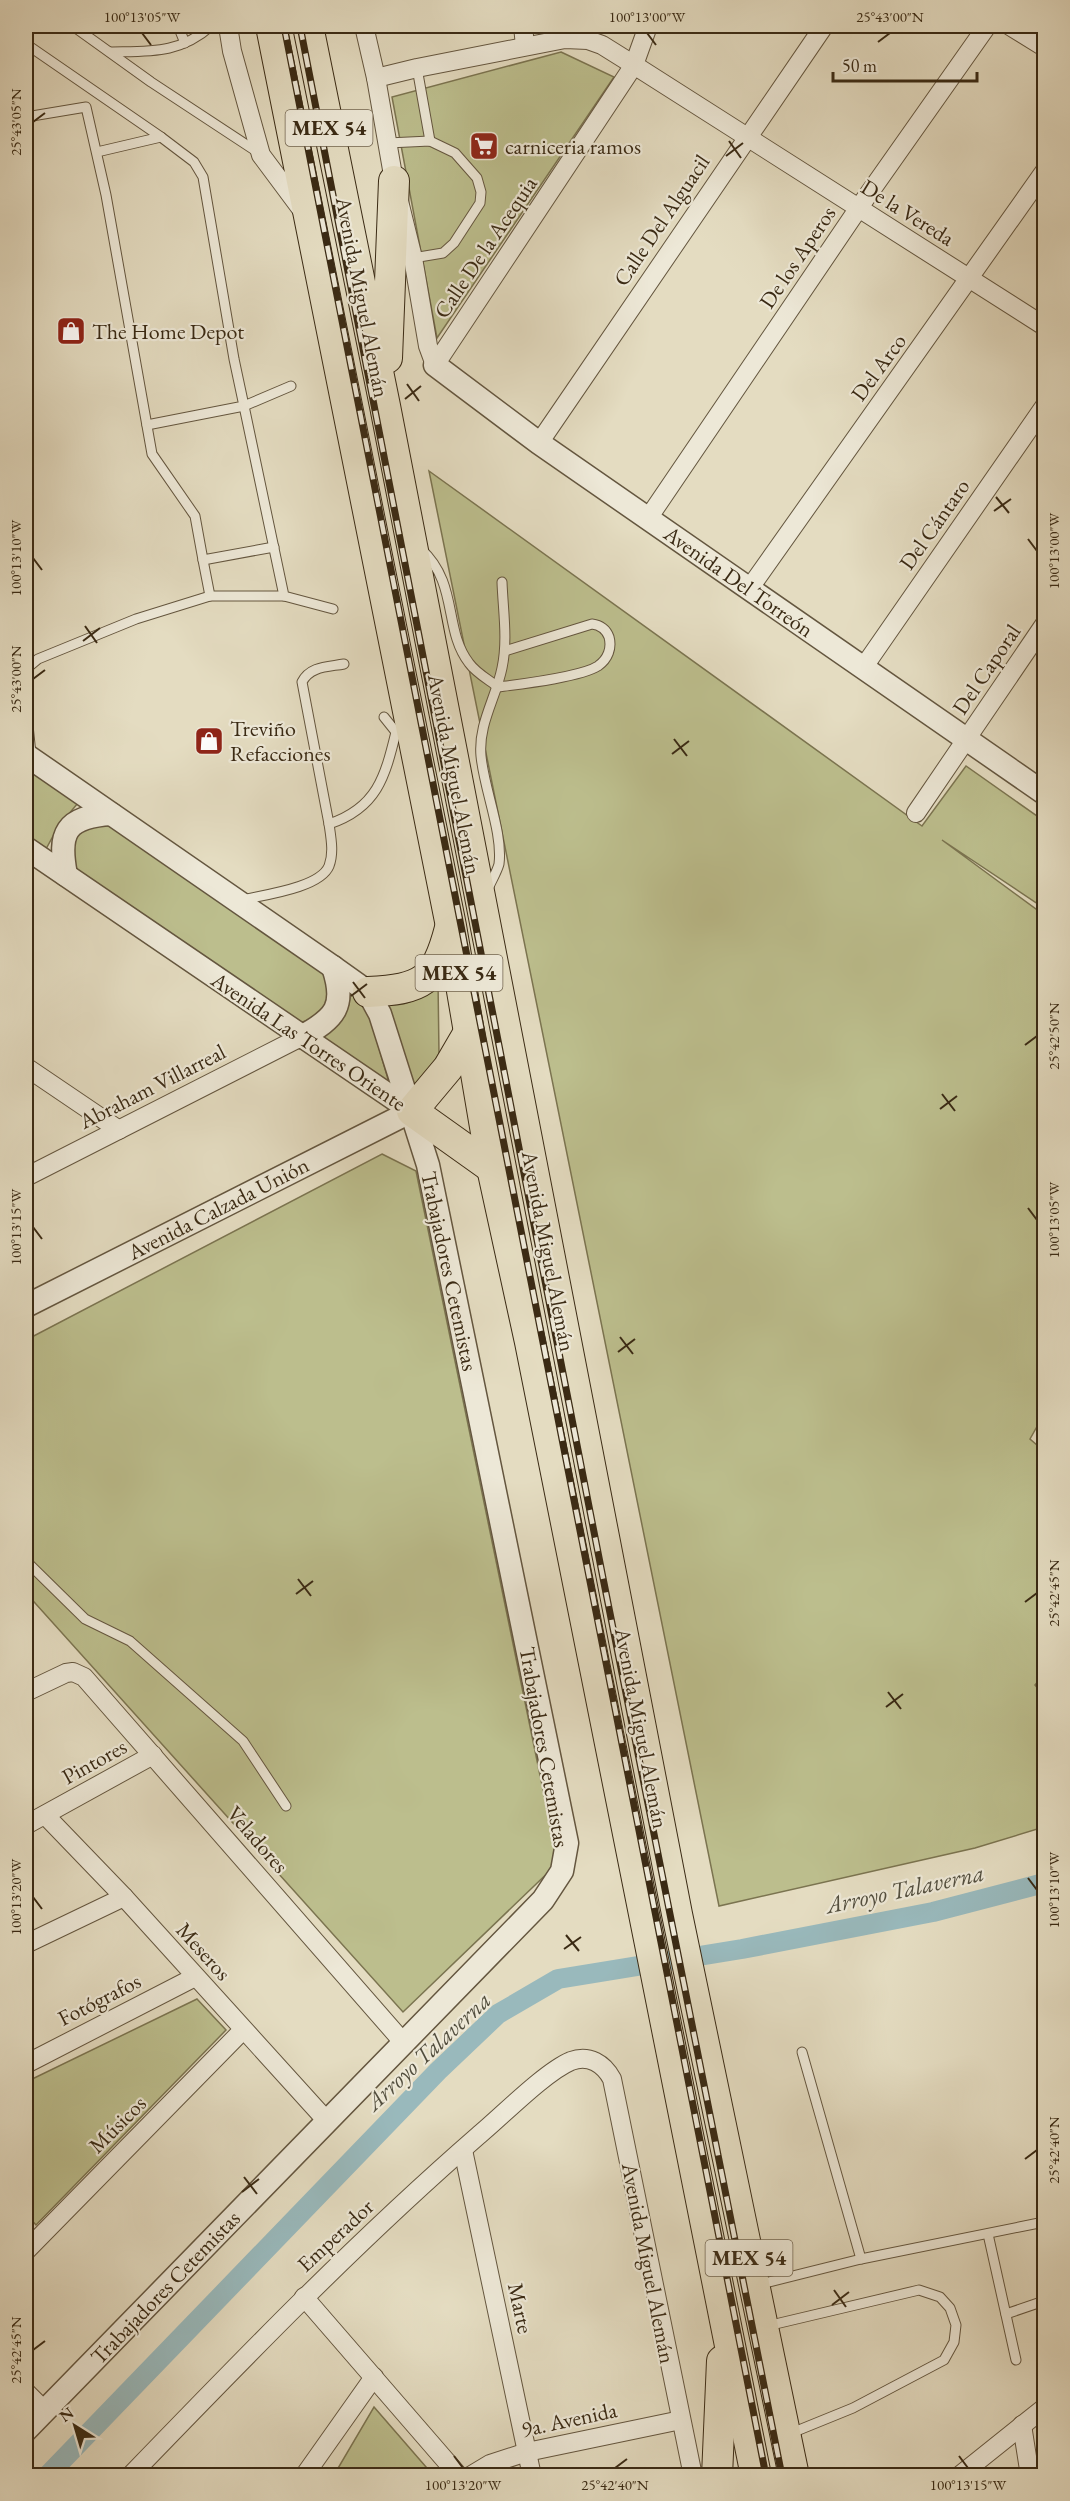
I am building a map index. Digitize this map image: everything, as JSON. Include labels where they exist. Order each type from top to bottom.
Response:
[{"type":"highway","name":"Avenida Miguel Alemán","points":[[271,26],[312,222],[403,731],[451,926],[492,1168],[533,1353],[756,2475]]},
{"type":"highway","name":"Avenida Miguel Alemán","points":[[308,26],[385,406],[677,1914],[794,2475]]},
{"type":"highway","points":[[385,406],[394,181]]},
{"type":"highway","points":[[368,992],[401,990],[425,979],[437,966],[451,926]]},
{"type":"highway","points":[[469,1032],[448,1068],[412,1112],[492,1168]]},
{"type":"highway","points":[[717,2475],[722,2366],[729,2338]]},
{"type":"street","points":[[228,26],[232,51],[261,155],[312,222]]},
{"type":"street","points":[[364,26],[376,78],[394,181],[413,258],[428,346],[435,365]]},
{"type":"street","points":[[522,26],[525,46]]},
{"type":"street","name":"Calle De la Acequia","points":[[435,365],[634,65],[648,26]]},
{"type":"street","name":"Calle Del Alguacil","points":[[539,443],[824,26]]},
{"type":"street","name":"De los Aperos","points":[[649,517],[858,209],[987,26]]},
{"type":"street","points":[[1010,26],[1044,47]]},
{"type":"street","name":"De la Vereda","points":[[376,78],[566,39],[588,40],[602,45],[1044,326]]},
{"type":"street","name":"Del Arco","points":[[749,589],[971,279],[1044,172]]},
{"type":"street","name":"Avenida Del Torreón","points":[[435,365],[539,443],[649,517],[1044,793]]},
{"type":"street","name":"Del Cántaro","points":[[863,668],[1044,407]]},
{"type":"street","name":"Del Caporal","points":[[916,813],[1044,625]]},
{"type":"street","name":"Avenida Las Torres Oriente","points":[[29,758],[240,901],[368,992],[390,1040],[412,1112]]},
{"type":"street","points":[[66,875],[61,850],[65,836],[75,823],[88,816],[111,814]]},
{"type":"street","name":"Avenida Las Torres Oriente","points":[[26,848],[412,1112]]},
{"type":"street","points":[[301,1037],[320,1026],[332,1014],[339,1001],[340,987],[333,967]]},
{"type":"street","name":"Abraham Villarreal","points":[[26,1177],[301,1037]]},
{"type":"street","points":[[26,1066],[119,1130]]},
{"type":"street","name":"Avenida Calzada Unión","points":[[26,1306],[412,1112]]},
{"type":"street","name":"Trabajadores Cetemistas","points":[[26,2430],[543,1900],[562,1871],[567,1843],[433,1187],[412,1112]]},
{"type":"street","name":"Veladores","points":[[26,1692],[59,1676],[73,1672],[84,1677],[403,2042]]},
{"type":"street","name":"Pintores","points":[[26,1825],[153,1755]]},
{"type":"street","name":"Meseros","points":[[45,1815],[124,1897],[326,2120]]},
{"type":"street","points":[[26,1944],[124,1897]]},
{"type":"street","name":"Fotógrafos","points":[[26,2064],[195,1977]]},
{"type":"street","name":"Músicos","points":[[28,2243],[243,2030]]},
{"type":"street","name":"Emperador","points":[[130,2475],[304,2297],[463,2150],[560,2067],[573,2061],[591,2060]]},
{"type":"street","name":"Avenida Miguel Alemán","points":[[591,2060],[606,2069],[612,2079],[693,2475]]},
{"type":"street","name":"Marte","points":[[463,2150],[532,2475]]},
{"type":"street","points":[[304,2297],[459,2475]]},
{"type":"street","points":[[304,2475],[374,2377]]},
{"type":"street","points":[[26,2392],[45,2410]]},
{"type":"street","points":[[959,2475],[1044,2408]]},
{"type":"street","name":"9a. Avenida","points":[[470,2475],[490,2464],[527,2452],[681,2420]]},
{"type":"street","points":[[1022,2425],[1030,2475]]},
{"type":"lane","points":[[74,26],[261,155]]},
{"type":"lane","points":[[178,26],[185,43]]},
{"type":"lane","points":[[110,52],[154,51],[172,48],[185,43],[211,26]]},
{"type":"lane","points":[[26,44],[161,137],[194,162],[203,177],[234,359],[284,596]]},
{"type":"lane","points":[[417,68],[430,141]]},
{"type":"lane","points":[[26,117],[86,107],[101,96]]},
{"type":"lane","points":[[86,107],[97,152],[155,461],[167,474],[195,516],[210,596]]},
{"type":"lane","points":[[97,152],[161,137]]},
{"type":"lane","points":[[388,143],[430,141],[455,153],[477,178],[482,192],[480,203],[454,243],[443,253],[413,258]]},
{"type":"lane","points":[[147,425],[244,406],[291,386]]},
{"type":"lane","points":[[410,539],[432,560],[444,582],[458,642],[469,664],[498,687],[593,669],[604,661],[611,644],[603,628],[592,624],[505,651]]},
{"type":"lane","points":[[203,560],[274,547]]},
{"type":"lane","points":[[481,904],[499,865],[498,834],[481,756],[481,738],[486,716],[498,687],[505,651],[502,582]]},
{"type":"lane","points":[[26,669],[38,659],[136,619],[210,596],[284,596],[333,609]]},
{"type":"lane","points":[[240,901],[309,884],[320,878],[329,866],[331,858],[329,824],[302,682],[314,669],[344,664]]},
{"type":"lane","points":[[26,706],[29,758]]},
{"type":"lane","points":[[329,824],[357,812],[368,801],[387,768],[403,731],[384,717]]},
{"type":"lane","points":[[26,1560],[85,1619],[130,1641],[243,1741],[286,1806]]},
{"type":"lane","points":[[802,2052],[861,2259]]},
{"type":"lane","points":[[754,2285],[861,2259],[1044,2222]]},
{"type":"lane","points":[[988,2234],[1016,2360]]},
{"type":"lane","points":[[763,2327],[919,2290],[940,2296],[950,2308],[956,2325],[954,2342],[944,2360],[853,2408],[786,2435]]},
{"type":"lane","points":[[1006,2314],[1044,2301]]},
{"type":"green space","points":[[561,52],[614,77],[437,338],[392,97]]},
{"type":"green space","points":[[429,471],[922,826],[966,766],[1044,821],[1044,908],[942,840],[1044,915],[1044,1414],[1030,1439],[1044,1451],[1044,1674],[1035,1685],[1044,1696],[1044,1827],[975,1848],[719,1906]]},
{"type":"green space","points":[[26,768],[78,803],[58,827],[46,849],[26,835]]},
{"type":"green space","points":[[105,822],[332,976],[330,1005],[315,1018],[299,1023],[73,869],[72,842],[79,829]]},
{"type":"green space","points":[[438,981],[439,1054],[413,1096],[383,1003],[399,1005],[406,1003],[426,992]]},
{"type":"green space","points":[[351,989],[365,1000],[388,1079],[386,1083],[322,1037],[343,1017],[349,1005]]},
{"type":"green space","points":[[382,1154],[416,1171],[558,1863],[403,2012],[26,1593],[26,1340]]},
{"type":"green space","points":[[197,1999],[226,2030],[36,2225],[26,2214],[26,2082]]},
{"type":"green space","points":[[374,2407],[433,2475],[334,2475]]},
{"type":"waterway","name":"Arroyo Talaverna","points":[[47,2476],[438,2071],[498,2014],[558,1979],[742,1949],[933,1912],[1044,1883]]},
{"type":"railway","points":[[284,26],[766,2476]]},
{"type":"railway","points":[[300,26],[603,1578],[782,2476]]},
{"type":"place","name":"carniceria ramos","points":[[484,146]]},
{"type":"place","name":"The Home Depot","points":[[71,331]]},
{"type":"place","name":"Treviño Refacciones","points":[[209,741]]}]
